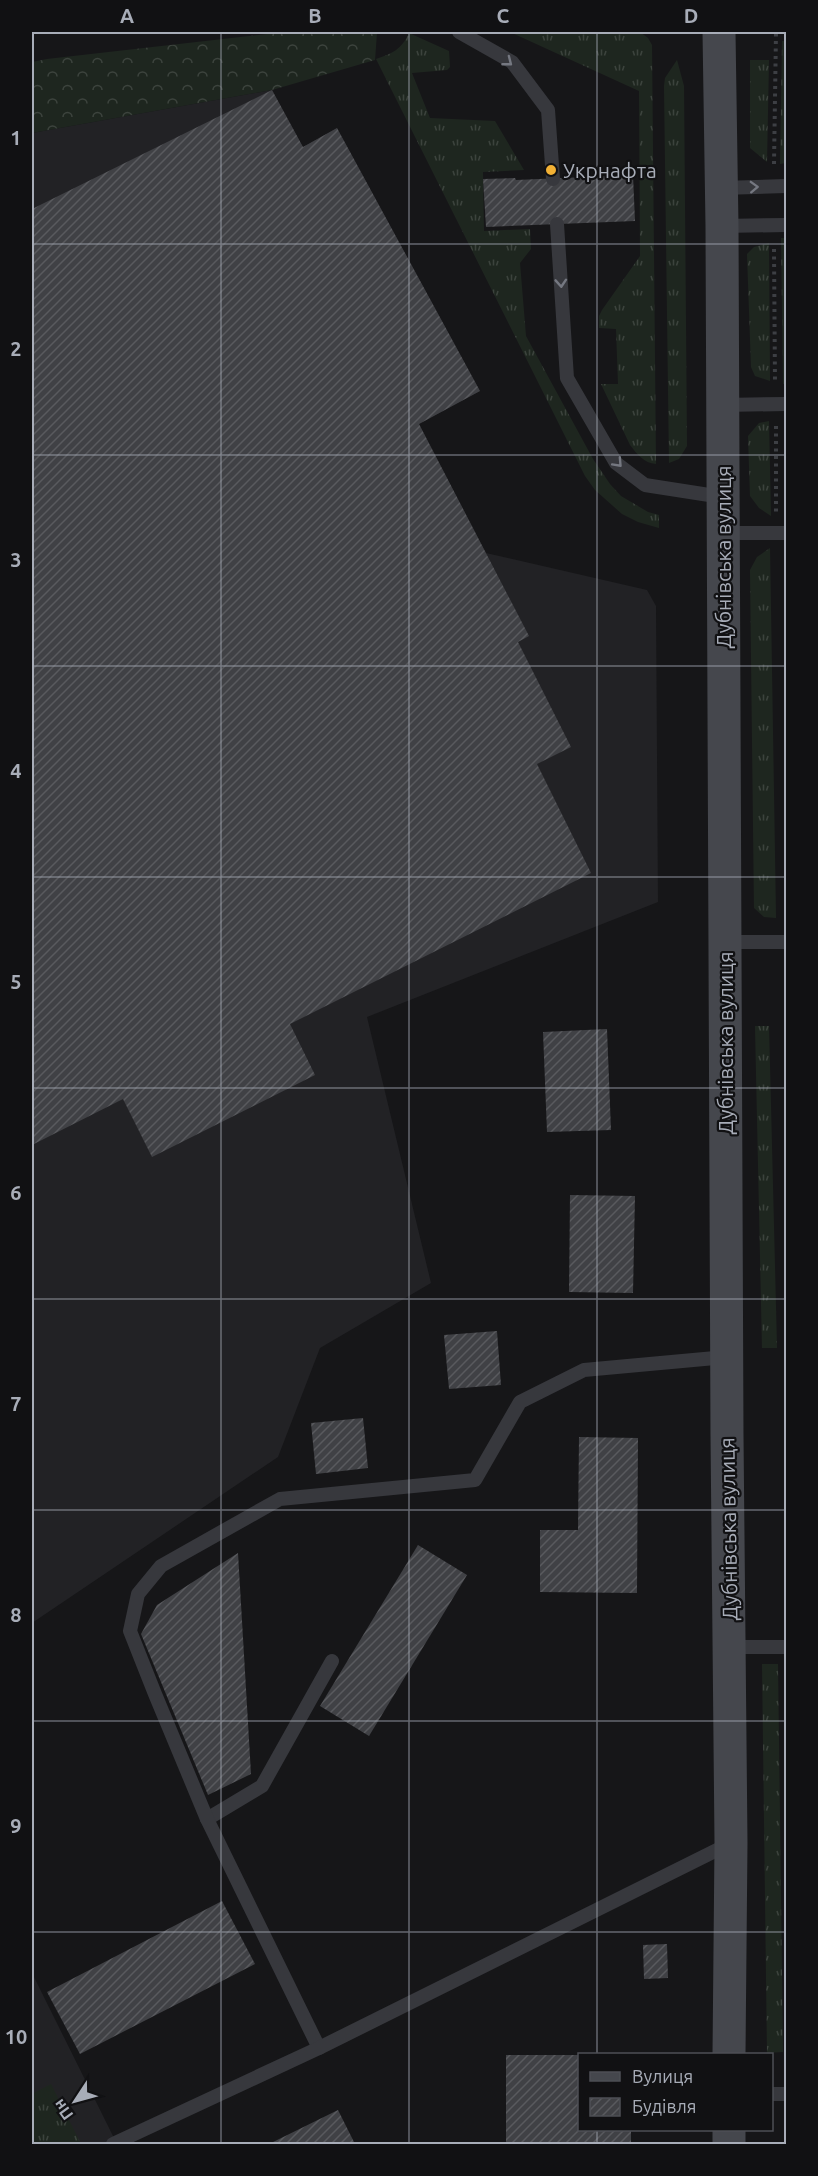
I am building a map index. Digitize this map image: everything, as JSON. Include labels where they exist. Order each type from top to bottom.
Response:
[{"type":"main road","name":"Дубнівська вулиця","points":[[719,32],[731,1843],[729,2053]]},
{"type":"lane","points":[[459,32],[512,62],[548,110],[553,179]]},
{"type":"lane","points":[[721,188],[780,186]]},
{"type":"lane","points":[[556,224],[567,378],[616,463],[645,485],[723,497]]},
{"type":"lane","points":[[722,226],[780,225]]},
{"type":"lane","points":[[722,405],[781,404]]},
{"type":"lane","points":[[723,533],[781,533]]},
{"type":"lane","points":[[724,942],[786,942]]},
{"type":"lane","points":[[319,2048],[207,1819],[130,1631],[138,1594],[161,1566],[280,1500],[475,1480],[520,1402],[584,1370],[726,1357]]},
{"type":"lane","points":[[729,1647],[786,1647]]},
{"type":"lane","points":[[207,1819],[262,1786],[332,1661]]},
{"type":"lane","points":[[113,2145],[319,2048],[731,1843]]},
{"type":"path","points":[[776,32],[780,186]]},
{"type":"path","points":[[780,225],[781,533]]},
{"type":"shaded area","points":[[272,90],[303,147],[337,128],[480,391],[419,424],[486,553],[647,590],[656,606],[658,902],[367,1017],[431,1283],[320,1348],[278,1457],[32,1623],[32,133]]},
{"type":"shaded area","points":[[32,1973],[111,2132],[117,2144],[32,2144]]},
{"type":"green space","points":[[285,32],[377,32],[375,60],[272,90],[32,133],[32,62]]},
{"type":"green space","points":[[510,32],[640,32],[648,38],[652,45],[656,464],[644,460],[630,445],[601,384],[618,384],[616,329],[599,328],[599,316],[640,256],[639,91]]},
{"type":"green space","points":[[409,33],[449,51],[450,67],[447,70],[412,73],[430,118],[495,121],[524,170],[483,172],[484,231],[530,229],[531,249],[520,263],[526,336],[593,459],[610,484],[621,496],[648,512],[659,515],[659,528],[638,522],[622,514],[595,490],[585,476],[376,59],[396,50]]},
{"type":"green space","points":[[782,41],[786,41],[786,163],[780,164]]},
{"type":"green space","points":[[677,60],[684,86],[687,446],[679,459],[669,463],[664,86],[665,78]]},
{"type":"green space","points":[[750,60],[769,60],[767,162],[750,148]]},
{"type":"green space","points":[[781,238],[786,238],[786,384],[783,384]]},
{"type":"green space","points":[[769,243],[770,381],[755,376],[751,367],[747,254],[754,247]]},
{"type":"green space","points":[[769,421],[771,516],[759,508],[750,496],[748,436],[759,423]]},
{"type":"green space","points":[[770,548],[776,918],[764,917],[754,908],[750,570],[757,557]]},
{"type":"green space","points":[[755,1026],[769,1026],[777,1348],[762,1348]]},
{"type":"green space","points":[[762,1664],[778,1664],[783,2052],[767,2053]]},
{"type":"green space","points":[[51,2084],[80,2142],[32,2144],[32,2094]]},
{"type":"building","points":[[272,90],[303,147],[337,128],[480,391],[419,424],[529,636],[518,642],[571,747],[537,764],[591,873],[290,1024],[315,1075],[152,1157],[123,1099],[32,1145],[32,209]]},
{"type":"building","points":[[633,175],[635,221],[486,227],[483,179],[515,178],[516,180]]},
{"type":"building","points":[[607,1029],[611,1130],[547,1132],[543,1032]]},
{"type":"building","points":[[570,1195],[635,1196],[633,1293],[569,1292]]},
{"type":"building","points":[[497,1331],[501,1385],[449,1389],[444,1335]]},
{"type":"building","points":[[363,1418],[368,1468],[316,1474],[311,1423]]},
{"type":"building","points":[[579,1437],[638,1438],[637,1593],[540,1592],[540,1530],[578,1530]]},
{"type":"building","points":[[418,1545],[467,1575],[369,1736],[320,1706]]},
{"type":"building","points":[[238,1553],[251,1774],[208,1795],[141,1634],[157,1605]]},
{"type":"building","points":[[222,1901],[255,1964],[80,2054],[47,1992]]},
{"type":"building","points":[[667,1944],[668,1978],[644,1979],[643,1945]]},
{"type":"building","points":[[506,2055],[578,2055],[578,2131],[631,2131],[631,2144],[506,2144]]},
{"type":"building","points":[[338,2110],[355,2144],[269,2144]]},
{"type":"place","name":"Укрнафта","points":[[551,170]]}]
